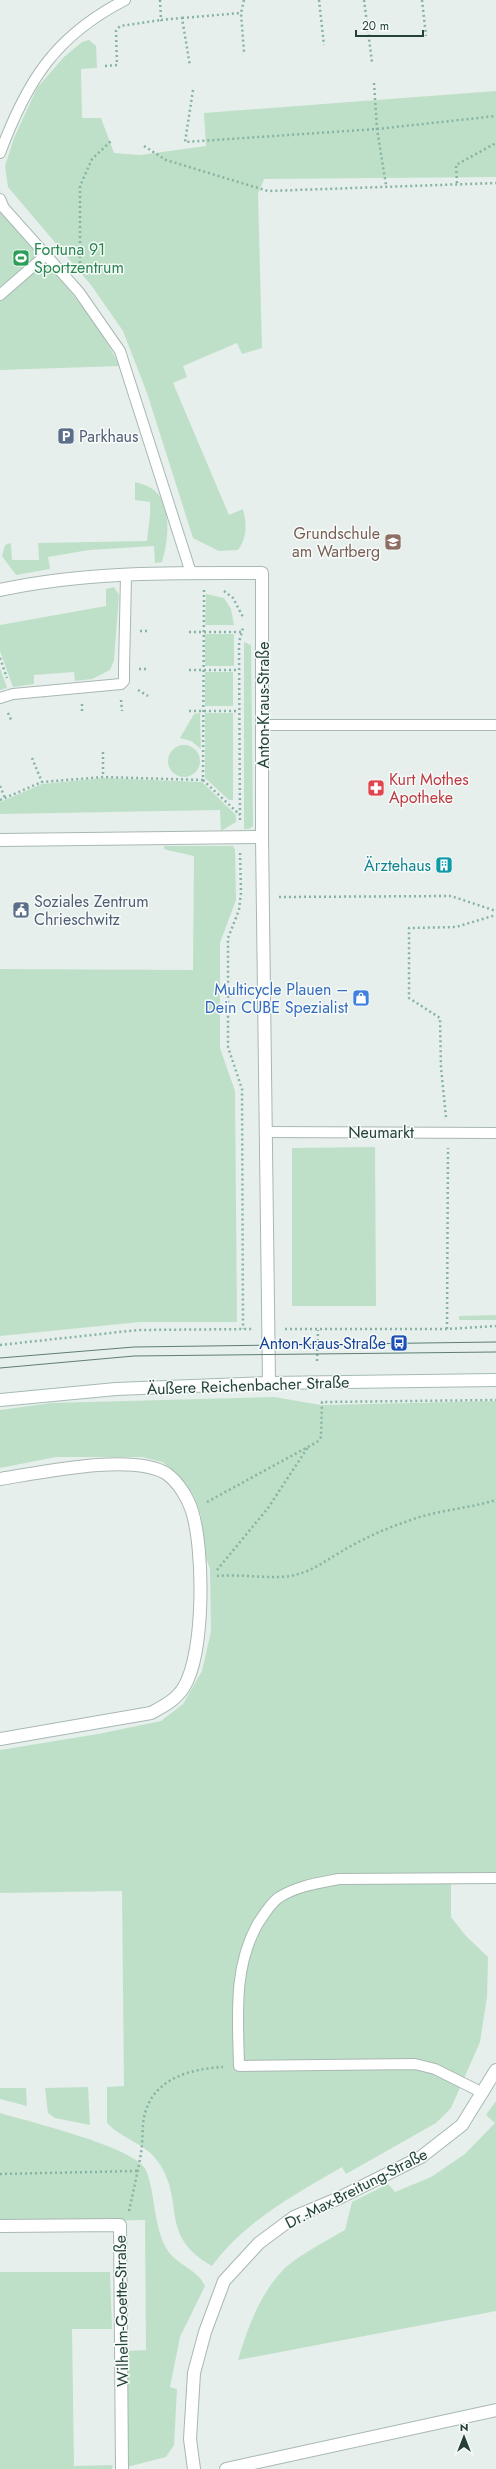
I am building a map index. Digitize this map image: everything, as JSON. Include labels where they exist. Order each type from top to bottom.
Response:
[{"type":"street","name":"Anton-Kraus-Straße","points":[[191,573],[262,573],[264,725],[262,838],[267,1329],[269,1383]]},
{"type":"street","points":[[0,590],[24,584],[94,577],[191,573]]},
{"type":"street","points":[[0,840],[262,838]]},
{"type":"street","name":"Äußere Reichenbacher Straße","points":[[0,1400],[116,1389],[269,1383],[496,1380]]},
{"type":"street","points":[[0,1479],[49,1471],[115,1464],[146,1466],[167,1474],[182,1490],[192,1510],[197,1533],[199,1630],[194,1662],[184,1687],[168,1704],[151,1712],[0,1739]]},
{"type":"street","name":"Dr.-Max-Breitung-Straße","points":[[194,2469],[190,2439],[194,2373],[205,2332],[224,2281],[259,2243],[294,2217],[337,2199],[421,2157],[462,2125],[496,2070]]},
{"type":"street","name":"Wilhelm-Goette-Straße","points":[[0,2226],[120,2225],[122,2469]]},
{"type":"street","points":[[226,2469],[496,2410]]},
{"type":"lane","points":[[0,153],[13,119],[33,81],[59,46],[99,13],[125,0]]},
{"type":"lane","points":[[1,204],[79,292],[120,351],[191,573]]},
{"type":"lane","points":[[0,295],[46,255]]},
{"type":"lane","points":[[0,698],[12,694],[121,684],[124,681],[126,576]]},
{"type":"lane","points":[[264,725],[496,725]]},
{"type":"lane","name":"Neumarkt","points":[[266,1132],[496,1133]]},
{"type":"lane","points":[[483,2093],[435,2069],[415,2064],[239,2066],[237,1987],[242,1963],[253,1933],[264,1913],[276,1899],[292,1890],[339,1879],[496,1878]]},
{"type":"path","points":[[160,0],[162,20]]},
{"type":"path","points":[[244,0],[242,13],[244,52]]},
{"type":"path","points":[[319,0],[324,45]]},
{"type":"path","points":[[364,0],[372,62]]},
{"type":"path","points":[[422,0],[426,36]]},
{"type":"path","points":[[105,66],[117,65],[116,31],[120,26],[162,20],[242,13]]},
{"type":"path","points":[[182,18],[190,66]]},
{"type":"path","points":[[374,83],[377,128],[386,185]]},
{"type":"path","points":[[193,90],[185,142],[377,128],[496,116]]},
{"type":"path","points":[[79,292],[80,186],[92,159],[112,140]]},
{"type":"path","points":[[457,183],[456,165],[496,143]]},
{"type":"path","points":[[144,146],[166,160],[268,191],[386,185],[496,183]]},
{"type":"path","points":[[203,780],[204,588]]},
{"type":"path","points":[[196,589],[211,589]]},
{"type":"path","points":[[218,590],[225,591],[233,598],[243,613],[242,632],[239,642],[240,838],[242,893],[239,910],[228,938],[228,1047],[242,1089],[243,1329]]},
{"type":"path","points":[[189,632],[242,632]]},
{"type":"path","points":[[0,658],[12,694]]},
{"type":"path","points":[[189,670],[239,670]]},
{"type":"path","points":[[189,711],[239,711]]},
{"type":"path","points":[[103,752],[103,777]]},
{"type":"path","points":[[32,758],[42,782]]},
{"type":"path","points":[[0,800],[42,782],[103,777],[203,780],[240,816]]},
{"type":"path","points":[[0,786],[5,798]]},
{"type":"path","points":[[263,901],[276,897],[451,896],[496,911]]},
{"type":"path","points":[[447,1329],[448,1133],[441,1068],[440,1018],[410,998],[408,928],[456,927],[496,915]]},
{"type":"path","points":[[0,1345],[138,1330],[447,1329],[496,1326]]},
{"type":"path","points":[[317,1361],[318,1330]]},
{"type":"path","points":[[192,1510],[308,1446],[321,1437],[322,1402],[496,1400]]},
{"type":"path","points":[[308,1446],[268,1508],[213,1577],[239,1574],[290,1576],[318,1568],[338,1553],[408,1520],[438,1511],[468,1509],[496,1500]]},
{"type":"path","points":[[120,2225],[128,2220],[137,2171],[144,2117],[149,2101],[157,2089],[167,2081],[202,2068],[239,2066]]},
{"type":"path","points":[[0,2174],[137,2171]]},
{"type":"green space","points":[[89,40],[96,46],[97,68],[81,69],[82,118],[101,118],[114,153],[140,155],[206,146],[204,113],[496,91],[496,177],[264,179],[258,194],[262,348],[242,354],[237,343],[183,366],[187,377],[173,383],[229,515],[243,509],[245,536],[238,550],[219,551],[193,538],[147,393],[123,331],[91,285],[8,187],[5,166],[14,138],[37,88],[64,57],[82,42]]},
{"type":"green space","name":"Fortuna 91 Sportzentrum","points":[[0,212],[80,304],[108,344],[120,366],[0,370]]},
{"type":"green space","points":[[135,482],[153,489],[162,500],[165,508],[167,517],[167,536],[162,562],[155,563],[154,546],[89,550],[48,557],[50,569],[16,575],[2,556],[5,545],[11,543],[12,560],[39,560],[38,543],[147,541],[150,502],[135,500]]},
{"type":"green space","points":[[114,587],[119,595],[114,660],[110,670],[92,679],[75,681],[74,672],[34,675],[34,684],[13,687],[0,651],[0,625],[106,606],[106,589]]},
{"type":"green space","points":[[206,594],[224,598],[231,609],[234,625],[205,625]]},
{"type":"green space","points":[[205,634],[234,634],[234,666],[205,666]]},
{"type":"green space","points":[[244,642],[251,645],[253,826],[249,829],[244,829]]},
{"type":"green space","points":[[0,668],[7,688],[0,690]]},
{"type":"green space","points":[[205,672],[233,672],[233,706],[205,706]]},
{"type":"green space","points":[[200,713],[201,749],[191,741],[180,738],[194,714]]},
{"type":"green space","points":[[205,713],[233,713],[233,800],[229,800],[205,778]]},
{"type":"green space","points":[[181,745],[187,745],[197,752],[200,761],[199,767],[193,774],[187,777],[181,777],[171,770],[168,764],[168,758],[175,748]]},
{"type":"green space","points":[[103,778],[202,782],[236,815],[236,822],[221,831],[220,810],[0,814],[0,802],[42,784]]},
{"type":"green space","points":[[164,846],[233,846],[235,850],[236,900],[220,943],[220,1048],[235,1091],[237,1322],[140,1322],[0,1336],[0,969],[193,970],[194,856],[164,849]]},
{"type":"green space","points":[[375,1147],[376,1306],[292,1306],[292,1148]]},
{"type":"green space","points":[[496,1315],[496,1320],[459,1320],[459,1316]]},
{"type":"green space","points":[[274,1397],[321,1405],[496,1401],[496,1874],[451,1874],[451,1917],[466,1936],[488,1957],[487,1997],[480,2042],[451,2108],[436,2123],[346,2174],[342,2167],[271,2210],[239,2235],[212,2266],[195,2254],[185,2243],[175,2218],[167,2178],[154,2156],[141,2146],[120,2134],[107,2123],[107,2087],[124,2086],[122,1891],[0,1893],[0,1750],[98,1734],[161,1721],[183,1704],[202,1671],[211,1631],[210,1569],[204,1552],[201,1516],[194,1496],[178,1474],[162,1462],[142,1457],[56,1457],[0,1468],[0,1410],[51,1403]]},
{"type":"green space","points":[[88,2087],[90,2125],[55,2118],[48,2113],[45,2088]]},
{"type":"green space","points":[[0,2088],[26,2088],[27,2106],[0,2099]]},
{"type":"green space","points":[[496,2101],[496,2311],[238,2360],[255,2312],[275,2279],[283,2270],[304,2254],[345,2230],[352,2202],[388,2184],[395,2192],[431,2177],[465,2154],[495,2123],[486,2115]]},
{"type":"green space","points":[[0,2113],[55,2128],[102,2144],[138,2161],[146,2170],[152,2190],[157,2222],[163,2242],[172,2256],[198,2276],[205,2286],[180,2337],[170,2387],[177,2389],[174,2445],[166,2457],[127,2467],[127,2351],[146,2350],[145,2220],[0,2222]]},
{"type":"green space","points":[[0,2272],[110,2272],[112,2329],[72,2329],[74,2466],[113,2465],[112,2469],[0,2469]]},
{"type":"tram line","points":[[0,1358],[134,1347],[496,1342]]},
{"type":"tram line","points":[[0,1368],[134,1356],[496,1352]]},
{"type":"place","name":"Fortuna 91 Sportzentrum","points":[[21,258]]},
{"type":"place","name":"Parkhaus","points":[[66,436]]},
{"type":"place","name":"Grundschule am Wartberg","points":[[393,542]]},
{"type":"place","name":"Kurt Mothes Apotheke","points":[[376,788]]},
{"type":"place","name":"Ärztehaus","points":[[444,865]]},
{"type":"place","name":"Soziales Zentrum Chrieschwitz","points":[[21,910]]},
{"type":"place","name":"Multicycle Plauen – Dein CUBE Spezialist","points":[[361,998]]},
{"type":"place","name":"Anton-Kraus-Straße","points":[[399,1343]]}]
